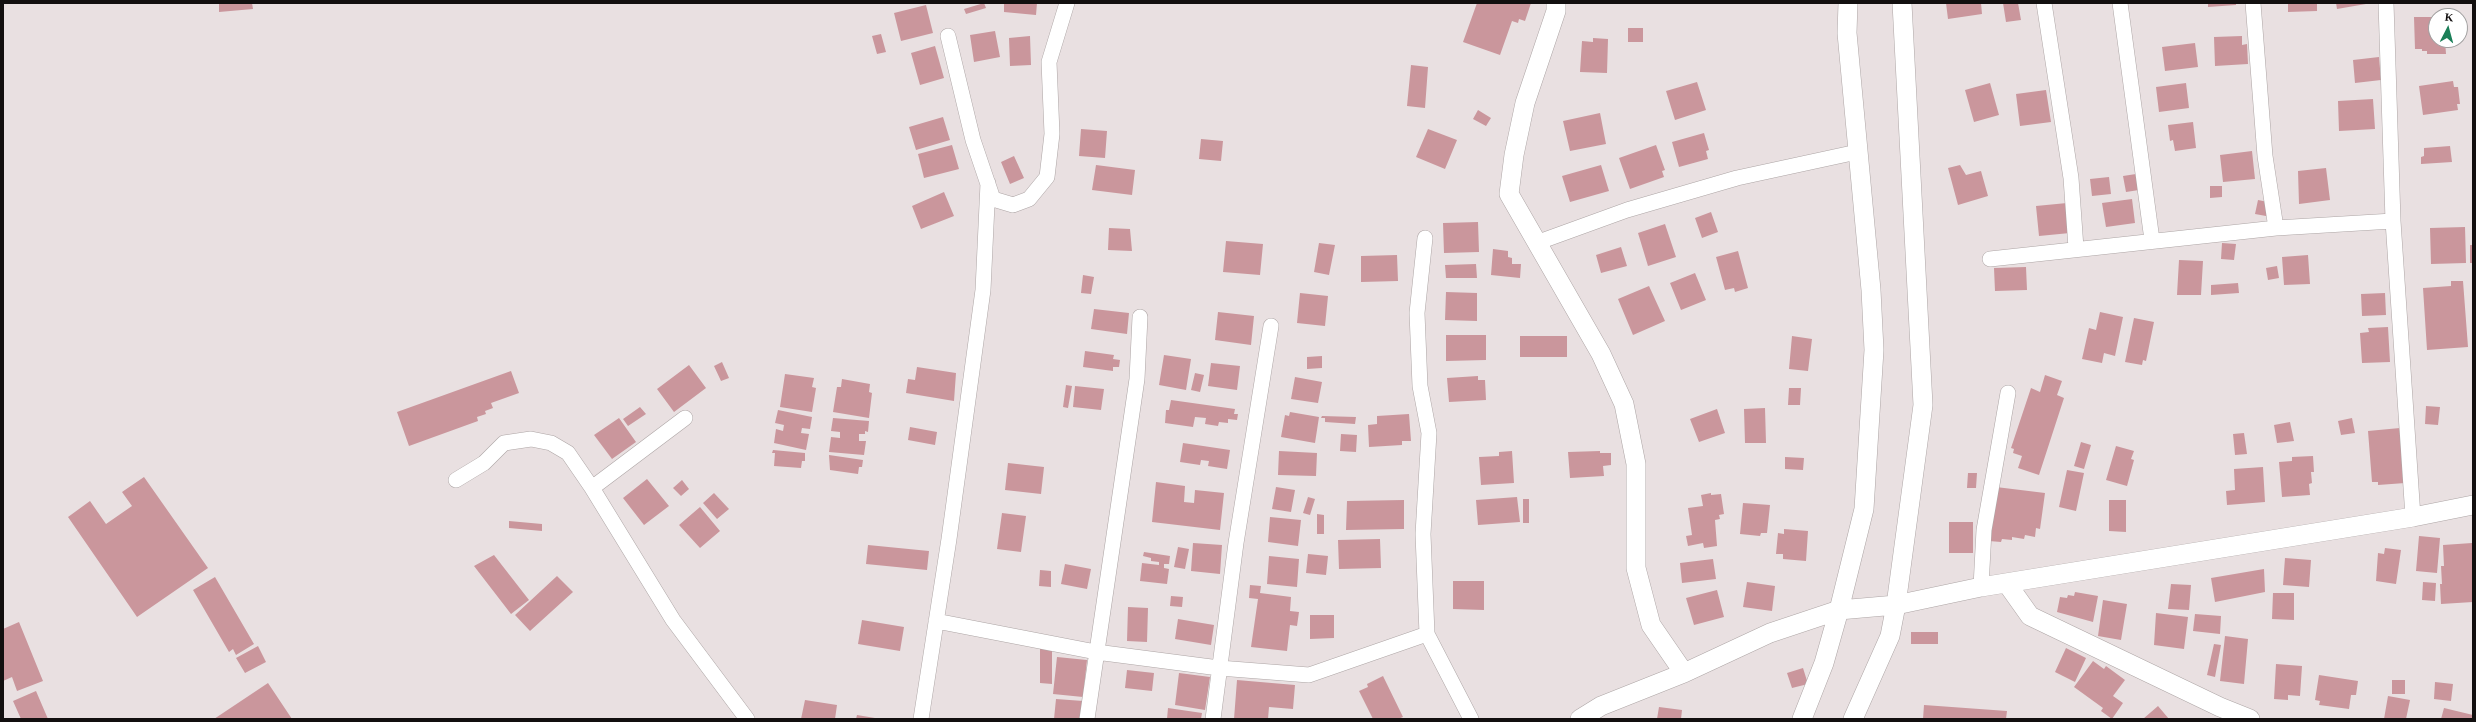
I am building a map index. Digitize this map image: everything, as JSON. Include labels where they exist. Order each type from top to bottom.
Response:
[{"type":"street","points":[[948,36],[973,140],[993,199],[1013,205],[1029,199],[1047,177],[1052,134],[1049,62],[1067,3]]},
{"type":"street","points":[[1556,3],[1556,11],[1525,103],[1514,155],[1509,194],[1601,354],[1624,404],[1636,464],[1636,568],[1651,625],[1684,673]]},
{"type":"street","points":[[1802,719],[1824,663],[1840,610],[1864,509],[1874,350],[1871,290],[1847,33],[1848,3]]},
{"type":"street","points":[[1853,719],[1890,636],[1890,606],[1923,405],[1902,3]]},
{"type":"street","points":[[2044,3],[2071,178],[2076,248]]},
{"type":"street","points":[[2120,3],[2152,240]]},
{"type":"street","points":[[2253,3],[2264,156],[2276,228]]},
{"type":"street","points":[[2386,3],[2393,221],[2413,517]]},
{"type":"street","points":[[1536,243],[1626,210],[1737,178],[1857,152]]},
{"type":"street","points":[[921,719],[983,290],[988,183]]},
{"type":"street","points":[[1990,259],[2076,248],[2276,228],[2393,221]]},
{"type":"street","points":[[1425,238],[1417,314],[1420,386],[1429,433],[1423,534],[1427,634],[1471,719]]},
{"type":"street","points":[[1087,719],[1137,379],[1140,317]]},
{"type":"street","points":[[1213,719],[1236,543],[1271,326]]},
{"type":"street","points":[[1981,587],[1984,530],[2008,392]]},
{"type":"street","points":[[592,488],[685,418]]},
{"type":"street","points":[[456,480],[484,463],[504,443],[531,439],[551,442],[568,453],[592,488],[673,620],[746,719]]},
{"type":"street","points":[[1580,719],[1601,706],[1684,673],[1770,633],[1840,610],[1890,606],[1981,587],[2008,585],[2413,517],[2473,505]]},
{"type":"street","points":[[2008,585],[2030,616],[2220,707],[2250,719]]},
{"type":"street","points":[[936,621],[1096,652],[1219,668],[1308,675],[1427,634]]},
{"type":"building","points":[[219,3],[252,3],[253,9],[219,12]]},
{"type":"building","points":[[984,3],[986,8],[966,14],[964,9]]},
{"type":"building","points":[[1004,3],[1037,3],[1036,15],[1004,12]]},
{"type":"building","points":[[1477,3],[1531,3],[1525,21],[1519,19],[1518,23],[1512,21],[1500,55],[1463,42]]},
{"type":"building","points":[[1946,3],[1981,3],[1982,14],[1948,19]]},
{"type":"building","points":[[2003,3],[2018,3],[2021,20],[2006,22]]},
{"type":"building","points":[[2208,3],[2236,3],[2236,5],[2208,7]]},
{"type":"building","points":[[2288,3],[2317,3],[2317,11],[2288,12]]},
{"type":"building","points":[[2336,3],[2366,3],[2366,4],[2337,9]]},
{"type":"building","points":[[926,5],[933,33],[901,41],[894,13]]},
{"type":"building","points":[[2414,17],[2428,17],[2428,48],[2446,48],[2446,54],[2427,54],[2427,51],[2415,49]]},
{"type":"building","points":[[1628,28],[1643,28],[1643,42],[1628,42]]},
{"type":"building","points":[[995,31],[1000,57],[974,62],[970,35]]},
{"type":"building","points":[[881,34],[886,52],[877,54],[872,36]]},
{"type":"building","points":[[1030,36],[1031,65],[1010,66],[1009,38]]},
{"type":"building","points":[[2242,36],[2242,45],[2247,44],[2248,64],[2215,66],[2214,37]]},
{"type":"building","points":[[1593,38],[1608,39],[1607,73],[1580,72],[1582,41],[1593,42]]},
{"type":"building","points":[[2195,43],[2198,67],[2165,71],[2162,47]]},
{"type":"building","points":[[935,46],[944,78],[920,85],[911,53]]},
{"type":"building","points":[[2379,57],[2381,80],[2355,83],[2353,60]]},
{"type":"building","points":[[1411,65],[1428,67],[1425,108],[1407,106]]},
{"type":"building","points":[[2453,81],[2454,87],[2458,87],[2460,104],[2457,104],[2458,110],[2423,115],[2419,86]]},
{"type":"building","points":[[1697,82],[1706,110],[1675,120],[1666,91]]},
{"type":"building","points":[[1990,83],[1999,115],[1974,122],[1965,90]]},
{"type":"building","points":[[2186,83],[2189,108],[2159,112],[2156,87]]},
{"type":"building","points":[[2046,90],[2051,122],[2020,126],[2016,94]]},
{"type":"building","points":[[2373,99],[2375,129],[2339,131],[2338,101]]},
{"type":"building","points":[[1478,110],[1491,118],[1486,126],[1473,119]]},
{"type":"building","points":[[1600,113],[1606,144],[1570,151],[1563,121]]},
{"type":"building","points":[[943,117],[950,140],[916,150],[909,127]]},
{"type":"building","points":[[2193,122],[2196,148],[2175,151],[2173,140],[2170,141],[2168,125]]},
{"type":"building","points":[[1081,129],[1107,131],[1105,158],[1079,156]]},
{"type":"building","points":[[1428,129],[1457,140],[1445,169],[1416,157]]},
{"type":"building","points":[[1704,133],[1709,150],[1706,151],[1708,159],[1679,167],[1672,142]]},
{"type":"building","points":[[1201,139],[1223,141],[1221,161],[1199,159]]},
{"type":"building","points":[[952,145],[959,169],[924,178],[918,154]]},
{"type":"building","points":[[1656,145],[1665,170],[1662,171],[1664,177],[1630,189],[1619,158]]},
{"type":"building","points":[[2450,146],[2452,162],[2421,164],[2421,157],[2424,156],[2424,148]]},
{"type":"building","points":[[2252,151],[2255,179],[2223,182],[2220,155]]},
{"type":"building","points":[[1014,156],[1024,178],[1010,184],[1001,162]]},
{"type":"building","points":[[1096,165],[1135,170],[1132,195],[1092,190]]},
{"type":"building","points":[[1601,165],[1609,191],[1570,202],[1562,176]]},
{"type":"building","points":[[1960,165],[1966,175],[1981,171],[1988,196],[1958,205],[1948,168]]},
{"type":"building","points":[[2326,168],[2330,200],[2299,204],[2298,171]]},
{"type":"building","points":[[2136,174],[2139,190],[2126,192],[2123,176]]},
{"type":"building","points":[[2109,177],[2111,194],[2092,196],[2090,179]]},
{"type":"building","points":[[2210,186],[2222,186],[2222,197],[2210,198]]},
{"type":"building","points":[[944,192],[954,216],[921,229],[912,206]]},
{"type":"building","points":[[2132,199],[2135,223],[2106,227],[2102,203]]},
{"type":"building","points":[[2258,200],[2268,202],[2266,216],[2255,214]]},
{"type":"building","points":[[2067,203],[2070,233],[2039,236],[2036,206]]},
{"type":"building","points":[[1711,212],[1718,232],[1702,238],[1695,218]]},
{"type":"building","points":[[1478,222],[1479,252],[1444,253],[1443,223]]},
{"type":"building","points":[[1665,224],[1676,257],[1648,266],[1638,233]]},
{"type":"building","points":[[2465,227],[2466,263],[2431,264],[2430,228]]},
{"type":"building","points":[[1109,228],[1130,229],[1132,251],[1108,250]]},
{"type":"building","points":[[1226,241],[1263,244],[1260,275],[1223,272]]},
{"type":"building","points":[[1319,243],[1335,245],[1329,275],[1314,272]]},
{"type":"building","points":[[2222,243],[2236,244],[2234,260],[2221,259]]},
{"type":"building","points":[[2470,245],[2473,245],[2473,263],[2470,263]]},
{"type":"building","points":[[1621,247],[1627,266],[1601,273],[1596,255]]},
{"type":"building","points":[[1493,249],[1508,251],[1508,257],[1512,258],[1512,264],[1521,264],[1520,278],[1491,275]]},
{"type":"building","points":[[1738,251],[1748,288],[1735,292],[1734,288],[1725,290],[1716,257]]},
{"type":"building","points":[[1397,255],[1398,281],[1361,282],[1361,256]]},
{"type":"building","points":[[2308,255],[2310,284],[2284,285],[2282,257]]},
{"type":"building","points":[[2179,260],[2203,261],[2201,295],[2177,295]]},
{"type":"building","points":[[1476,264],[1477,278],[1446,278],[1445,265]]},
{"type":"building","points":[[2277,266],[2279,278],[2268,280],[2266,268]]},
{"type":"building","points":[[2026,267],[2027,290],[1995,291],[1994,268]]},
{"type":"building","points":[[1695,273],[1706,300],[1681,310],[1670,283]]},
{"type":"building","points":[[1083,275],[1094,277],[1091,294],[1081,293]]},
{"type":"building","points":[[2451,281],[2463,281],[2468,347],[2427,350],[2423,288],[2451,286]]},
{"type":"building","points":[[2238,283],[2239,293],[2211,295],[2211,285]]},
{"type":"building","points":[[1649,286],[1665,321],[1633,335],[1618,299]]},
{"type":"building","points":[[1446,292],[1477,293],[1477,321],[1445,320]]},
{"type":"building","points":[[1300,293],[1328,296],[1325,326],[1297,323]]},
{"type":"building","points":[[2385,293],[2386,315],[2362,316],[2361,294]]},
{"type":"building","points":[[1094,309],[1129,313],[1127,334],[1091,329]]},
{"type":"building","points":[[1218,312],[1254,316],[1251,345],[1215,340]]},
{"type":"building","points":[[2100,312],[2123,317],[2115,356],[2104,353],[2102,363],[2082,359],[2089,328],[2096,330]]},
{"type":"building","points":[[2134,318],[2154,322],[2146,361],[2143,360],[2142,365],[2125,362]]},
{"type":"building","points":[[2388,327],[2390,362],[2362,363],[2360,333],[2369,332],[2368,328]]},
{"type":"building","points":[[1446,335],[1486,335],[1486,360],[1446,361]]},
{"type":"building","points":[[1520,336],[1567,336],[1567,357],[1520,357]]},
{"type":"building","points":[[1792,336],[1812,339],[1808,371],[1789,369]]},
{"type":"building","points":[[1085,351],[1114,355],[1113,359],[1120,360],[1119,367],[1113,367],[1113,371],[1083,367]]},
{"type":"building","points":[[1164,355],[1191,359],[1186,390],[1159,385]]},
{"type":"building","points":[[1322,356],[1322,368],[1307,369],[1307,357]]},
{"type":"building","points":[[722,362],[729,378],[721,381],[714,366]]},
{"type":"building","points":[[1211,363],[1240,366],[1237,390],[1208,386]]},
{"type":"building","points":[[689,365],[706,388],[674,412],[657,389]]},
{"type":"building","points":[[917,367],[956,373],[954,401],[906,393],[908,379],[915,380]]},
{"type":"building","points":[[511,371],[519,393],[491,403],[493,408],[485,411],[486,414],[477,417],[478,421],[409,446],[397,412]]},
{"type":"building","points":[[1195,373],[1204,375],[1200,392],[1191,390]]},
{"type":"building","points":[[785,374],[814,378],[812,387],[816,388],[812,412],[780,407]]},
{"type":"building","points":[[2045,375],[2062,381],[2057,395],[2064,398],[2039,475],[2018,468],[2022,456],[2013,453],[2014,449],[2011,448],[2031,388],[2040,392]]},
{"type":"building","points":[[1478,376],[1478,380],[1485,380],[1486,400],[1449,402],[1447,378]]},
{"type":"building","points":[[1295,377],[1322,382],[1318,403],[1291,399]]},
{"type":"building","points":[[842,379],[870,384],[869,392],[872,393],[869,418],[833,412],[837,387],[841,387]]},
{"type":"building","points":[[1066,385],[1072,386],[1068,408],[1063,407]]},
{"type":"building","points":[[1075,386],[1104,389],[1101,410],[1073,407]]},
{"type":"building","points":[[1789,388],[1801,388],[1800,405],[1788,405]]},
{"type":"building","points":[[1171,400],[1235,409],[1234,414],[1238,414],[1237,420],[1228,419],[1228,423],[1219,422],[1218,426],[1205,424],[1206,418],[1195,417],[1193,427],[1165,423],[1166,410],[1169,410]]},
{"type":"building","points":[[2426,406],[2440,407],[2438,425],[2425,424]]},
{"type":"building","points":[[640,407],[646,414],[628,426],[623,419]]},
{"type":"building","points":[[1765,408],[1766,443],[1745,443],[1744,409]]},
{"type":"building","points":[[1717,409],[1725,433],[1699,442],[1690,419]]},
{"type":"building","points":[[778,410],[812,417],[810,429],[802,428],[801,433],[809,434],[806,450],[774,443],[776,429],[783,431],[784,425],[775,423]]},
{"type":"building","points":[[1290,412],[1319,417],[1315,443],[1281,437],[1285,415],[1289,416]]},
{"type":"building","points":[[1409,414],[1411,441],[1402,441],[1402,445],[1369,447],[1368,425],[1377,424],[1377,416]]},
{"type":"building","points":[[1322,416],[1356,417],[1355,424],[1325,422],[1325,418],[1321,418]]},
{"type":"building","points":[[619,418],[636,442],[612,459],[594,435]]},
{"type":"building","points":[[833,418],[869,421],[868,432],[865,431],[865,434],[859,434],[859,441],[866,441],[864,455],[829,452],[831,437],[840,438],[840,432],[831,431]]},
{"type":"building","points":[[2352,418],[2355,433],[2341,435],[2338,421]]},
{"type":"building","points":[[2290,422],[2294,441],[2277,443],[2274,425]]},
{"type":"building","points":[[910,427],[937,432],[935,445],[908,440]]},
{"type":"building","points":[[2400,428],[2405,483],[2378,485],[2378,482],[2372,482],[2368,431]]},
{"type":"building","points":[[2244,433],[2247,454],[2235,455],[2233,434]]},
{"type":"building","points":[[1341,434],[1357,435],[1356,452],[1340,451]]},
{"type":"building","points":[[2081,442],[2091,445],[2084,469],[2074,466]]},
{"type":"building","points":[[1183,443],[1230,450],[1227,469],[1208,466],[1209,461],[1201,460],[1200,465],[1180,462]]},
{"type":"building","points":[[2116,446],[2134,451],[2131,459],[2134,460],[2127,486],[2106,480]]},
{"type":"building","points":[[773,450],[805,453],[805,461],[802,461],[801,468],[774,466],[775,453],[772,453]]},
{"type":"building","points":[[1279,451],[1317,453],[1316,476],[1278,475]]},
{"type":"building","points":[[1512,451],[1514,483],[1481,485],[1479,457],[1499,456],[1499,452]]},
{"type":"building","points":[[1600,451],[1600,453],[1611,453],[1611,465],[1603,466],[1604,476],[1570,478],[1568,452]]},
{"type":"building","points":[[829,455],[863,460],[862,467],[859,467],[858,474],[830,470]]},
{"type":"building","points":[[2313,456],[2314,472],[2311,472],[2312,483],[2309,484],[2310,495],[2282,497],[2279,462],[2292,461],[2292,457]]},
{"type":"building","points":[[1785,457],[1804,458],[1803,470],[1785,469]]},
{"type":"building","points":[[1008,463],[1044,467],[1041,494],[1005,490]]},
{"type":"building","points":[[2263,467],[2265,502],[2227,505],[2226,491],[2235,490],[2234,469]]},
{"type":"building","points":[[2067,470],[2084,473],[2076,511],[2059,507]]},
{"type":"building","points":[[1968,473],[1977,473],[1976,488],[1967,488]]},
{"type":"building","points":[[144,477],[208,568],[137,617],[68,517],[90,501],[106,524],[132,506],[122,492]]},
{"type":"building","points":[[647,479],[669,506],[644,525],[623,498]]},
{"type":"building","points":[[682,480],[689,489],[681,496],[673,488]]},
{"type":"building","points":[[1156,482],[1185,486],[1184,502],[1194,503],[1195,490],[1224,493],[1220,530],[1152,522]]},
{"type":"building","points":[[1276,487],[1295,490],[1291,512],[1272,509]]},
{"type":"building","points":[[1996,487],[2045,493],[2040,529],[2036,528],[2035,537],[2025,535],[2024,539],[2012,537],[2012,540],[2002,539],[2001,542],[1989,541]]},
{"type":"building","points":[[714,493],[729,509],[717,519],[703,503]]},
{"type":"building","points":[[1711,493],[1711,495],[1721,494],[1724,514],[1719,515],[1720,519],[1715,520],[1717,546],[1704,548],[1703,543],[1688,546],[1686,536],[1692,535],[1688,508],[1703,506],[1701,495]]},
{"type":"building","points":[[1308,497],[1315,499],[1310,515],[1303,513]]},
{"type":"building","points":[[1517,497],[1520,522],[1478,525],[1476,500]]},
{"type":"building","points":[[1523,499],[1529,499],[1529,523],[1523,523]]},
{"type":"building","points":[[1404,500],[1404,529],[1346,530],[1347,501]]},
{"type":"building","points":[[2109,500],[2126,500],[2126,532],[2109,531]]},
{"type":"building","points":[[1743,503],[1770,505],[1767,533],[1761,533],[1760,536],[1740,534]]},
{"type":"building","points":[[700,507],[720,531],[700,548],[679,525]]},
{"type":"building","points":[[1002,513],[1026,516],[1021,552],[997,549]]},
{"type":"building","points":[[1317,514],[1324,515],[1324,534],[1317,534]]},
{"type":"building","points":[[1270,517],[1301,520],[1298,546],[1268,542]]},
{"type":"building","points":[[509,521],[542,524],[542,531],[509,528]]},
{"type":"building","points":[[1949,522],[1973,522],[1973,553],[1949,553]]},
{"type":"building","points":[[1784,529],[1808,531],[1806,561],[1783,559],[1783,554],[1776,554],[1778,533],[1784,534]]},
{"type":"building","points":[[2419,536],[2440,538],[2437,573],[2416,571]]},
{"type":"building","points":[[1380,539],[1381,568],[1339,569],[1338,540]]},
{"type":"building","points":[[2473,539],[2473,602],[2441,604],[2441,566],[2444,566],[2443,545],[2472,543]]},
{"type":"building","points":[[1193,543],[1222,545],[1220,574],[1191,571]]},
{"type":"building","points":[[868,545],[929,551],[927,570],[866,564]]},
{"type":"building","points":[[1178,547],[1189,549],[1185,569],[1174,567]]},
{"type":"building","points":[[2385,548],[2401,550],[2396,584],[2376,581],[2378,553],[2384,554]]},
{"type":"building","points":[[1144,552],[1170,556],[1169,564],[1164,564],[1164,568],[1169,569],[1167,584],[1140,581],[1142,563],[1159,565],[1159,562],[1151,561],[1151,558],[1143,556]]},
{"type":"building","points":[[1308,554],[1328,556],[1326,575],[1306,573]]},
{"type":"building","points":[[494,555],[529,600],[511,614],[474,566]]},
{"type":"building","points":[[1269,556],[1299,559],[1297,587],[1267,584]]},
{"type":"building","points":[[2285,558],[2311,560],[2309,587],[2283,585]]},
{"type":"building","points":[[1713,559],[1716,579],[1682,583],[1680,563]]},
{"type":"building","points":[[1065,564],[1091,569],[1087,589],[1061,584]]},
{"type":"building","points":[[2264,569],[2265,592],[2215,602],[2211,578]]},
{"type":"building","points":[[1040,570],[1051,571],[1051,587],[1039,586]]},
{"type":"building","points":[[557,576],[573,592],[530,631],[515,615]]},
{"type":"building","points":[[215,577],[254,644],[236,655],[233,649],[229,652],[193,590]]},
{"type":"building","points":[[1453,581],[1484,581],[1484,610],[1453,609]]},
{"type":"building","points":[[1747,582],[1775,586],[1772,611],[1743,607]]},
{"type":"building","points":[[2423,582],[2436,583],[2435,601],[2422,600]]},
{"type":"building","points":[[2171,584],[2191,585],[2189,610],[2168,609]]},
{"type":"building","points":[[1250,585],[1261,586],[1260,593],[1291,597],[1290,611],[1299,612],[1297,626],[1290,625],[1287,651],[1251,647],[1258,599],[1249,598]]},
{"type":"building","points":[[1717,590],[1724,617],[1694,625],[1686,598]]},
{"type":"building","points":[[2075,592],[2098,596],[2093,622],[2057,612],[2060,597],[2067,598],[2068,595],[2074,596]]},
{"type":"building","points":[[2273,593],[2294,593],[2294,620],[2272,619]]},
{"type":"building","points":[[1171,596],[1183,597],[1182,607],[1170,606]]},
{"type":"building","points":[[2103,600],[2127,604],[2121,640],[2098,636]]},
{"type":"building","points":[[1128,607],[1148,608],[1147,642],[1127,641]]},
{"type":"building","points":[[2156,613],[2188,617],[2184,649],[2154,645]]},
{"type":"building","points":[[2195,614],[2221,616],[2220,634],[2193,631]]},
{"type":"building","points":[[1310,615],[1334,615],[1334,638],[1310,639]]},
{"type":"building","points":[[1178,619],[1214,625],[1211,645],[1175,639]]},
{"type":"building","points":[[862,620],[904,627],[900,651],[858,644]]},
{"type":"building","points":[[19,622],[43,681],[17,691],[12,677],[3,681],[3,629]]},
{"type":"building","points":[[1911,632],[1938,632],[1938,644],[1911,644]]},
{"type":"building","points":[[2225,636],[2248,639],[2244,684],[2220,681]]},
{"type":"building","points":[[2214,644],[2221,645],[2215,677],[2207,675]]},
{"type":"building","points":[[258,646],[266,662],[245,673],[236,658]]},
{"type":"building","points":[[2066,648],[2086,658],[2075,682],[2055,672]]},
{"type":"building","points":[[1040,649],[1052,649],[1052,684],[1040,683]]},
{"type":"building","points":[[1057,657],[1087,660],[1083,697],[1053,694]]},
{"type":"building","points":[[2093,661],[2104,669],[2106,666],[2125,680],[2113,696],[2123,703],[2112,719],[2101,711],[2103,708],[2074,687]]},
{"type":"building","points":[[2276,664],[2302,666],[2300,696],[2288,695],[2288,700],[2274,699]]},
{"type":"building","points":[[1803,668],[1808,684],[1792,688],[1787,673]]},
{"type":"building","points":[[1127,670],[1154,673],[1152,691],[1125,688]]},
{"type":"building","points":[[1179,673],[1210,677],[1205,710],[1175,705]]},
{"type":"building","points":[[2319,675],[2358,681],[2356,695],[2351,695],[2349,709],[2319,705],[2320,701],[2315,700]]},
{"type":"building","points":[[1383,676],[1403,717],[1398,719],[1373,719],[1359,691],[1368,687],[1367,684]]},
{"type":"building","points":[[1237,680],[1295,685],[1293,709],[1269,707],[1268,719],[1234,719]]},
{"type":"building","points":[[2392,680],[2405,680],[2405,694],[2392,694]]},
{"type":"building","points":[[2435,682],[2453,684],[2451,701],[2434,699]]},
{"type":"building","points":[[268,683],[292,719],[214,719]]},
{"type":"building","points":[[36,691],[48,719],[21,719],[13,701]]},
{"type":"building","points":[[2388,696],[2410,700],[2406,719],[2384,719]]},
{"type":"building","points":[[1056,699],[1083,701],[1081,719],[1054,719]]},
{"type":"building","points":[[805,700],[837,705],[835,719],[801,719]]},
{"type":"building","points":[[1924,705],[2007,711],[2006,719],[1923,719]]},
{"type":"building","points":[[2158,706],[2169,719],[2143,719]]},
{"type":"building","points":[[1659,707],[1682,710],[1681,719],[1657,719]]},
{"type":"building","points":[[1168,708],[1202,713],[1201,719],[1167,719]]},
{"type":"building","points":[[2444,708],[2473,715],[2473,719],[2441,719]]},
{"type":"building","points":[[857,715],[875,718],[875,719],[856,719]]}]
